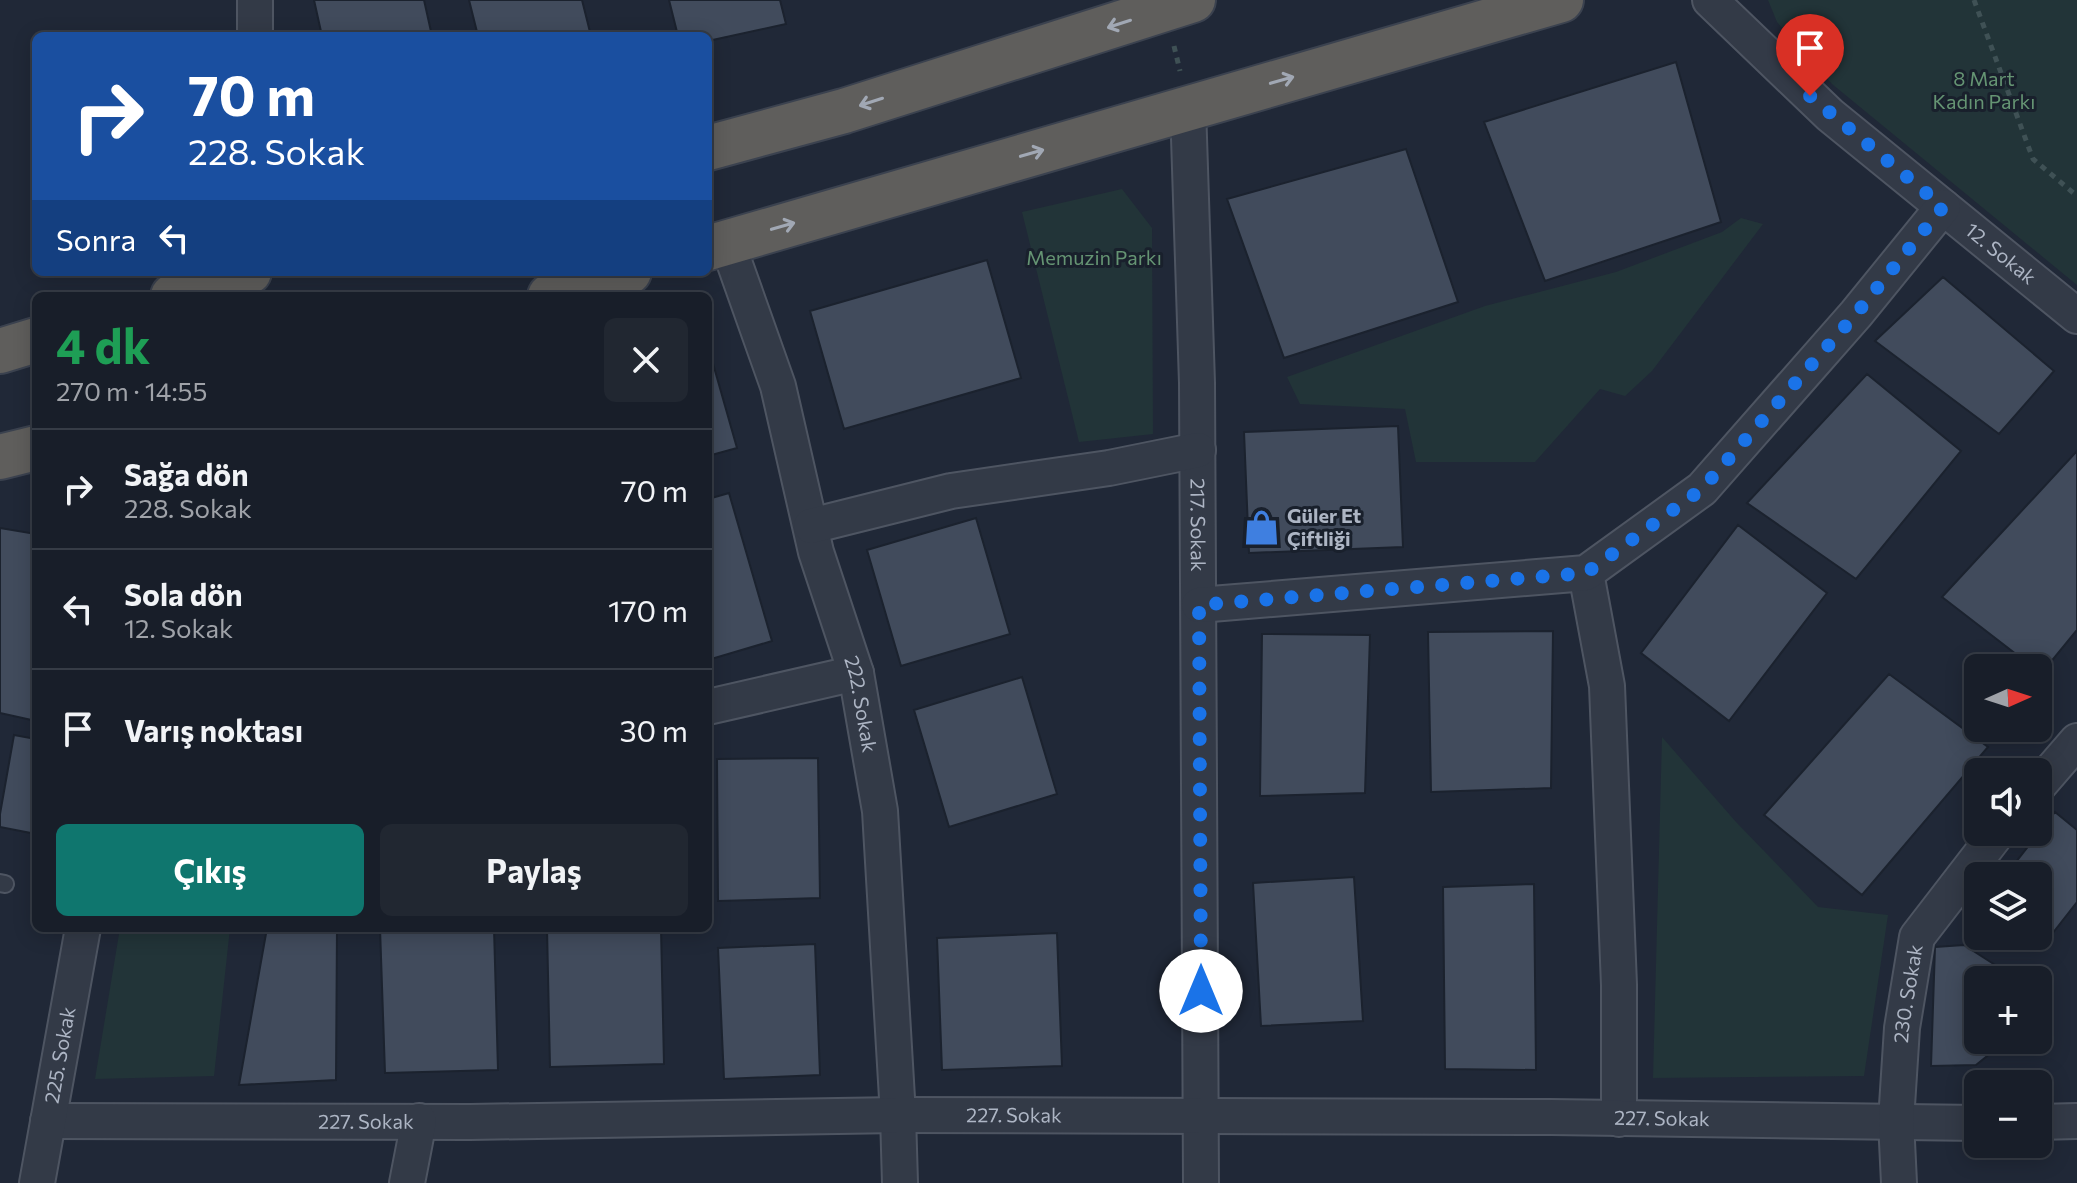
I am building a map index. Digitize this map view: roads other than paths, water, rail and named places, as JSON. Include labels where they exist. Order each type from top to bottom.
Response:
[{"type":"highway","points":[[717,245],[1561,0]]},
{"type":"highway","points":[[712,147],[844,111],[1179,4]]},
{"type":"highway","points":[[186,292],[236,276]]},
{"type":"highway","points":[[563,292],[616,276]]},
{"type":"highway","points":[[0,351],[32,341]]},
{"type":"highway","points":[[0,457],[32,449]]},
{"type":"street","points":[[255,0],[255,32]]},
{"type":"street","name":"12. Sokak","points":[[1710,0],[1830,115],[2077,316]]},
{"type":"street","name":"217. Sokak","points":[[1188,107],[1198,450],[1201,1183]]},
{"type":"street","points":[[1199,605],[1586,573],[1702,489],[1856,314],[1943,207]]},
{"type":"street","name":"222. Sokak","points":[[717,245],[778,386],[816,552],[856,673],[880,811],[900,1183]]},
{"type":"street","points":[[811,526],[951,491],[1109,468],[1198,450]]},
{"type":"street","points":[[1586,573],[1607,686],[1619,985],[1619,1119]]},
{"type":"street","points":[[712,706],[856,673]]},
{"type":"street","points":[[2052,770],[2077,741]]},
{"type":"street","name":"230. Sokak","points":[[1899,1183],[1896,1121],[1902,1028],[1917,937],[1987,846]]},
{"type":"street","name":"225. Sokak","points":[[37,1183],[82,932]]},
{"type":"street","name":"227. Sokak","points":[[48,1121],[419,1121],[898,1115],[1964,1123]]},
{"type":"street","points":[[407,1183],[419,1121]]},
{"type":"street","points":[[2052,1122],[2077,1121]]},
{"type":"place","name":"Güler Et Çiftliği","points":[[1261,528]]},
{"type":"park label","name":"8 Mart Kadın Parkı","points":[[1984,90]]},
{"type":"park label","name":"Memuzin Parkı","points":[[1094,258]]}]
